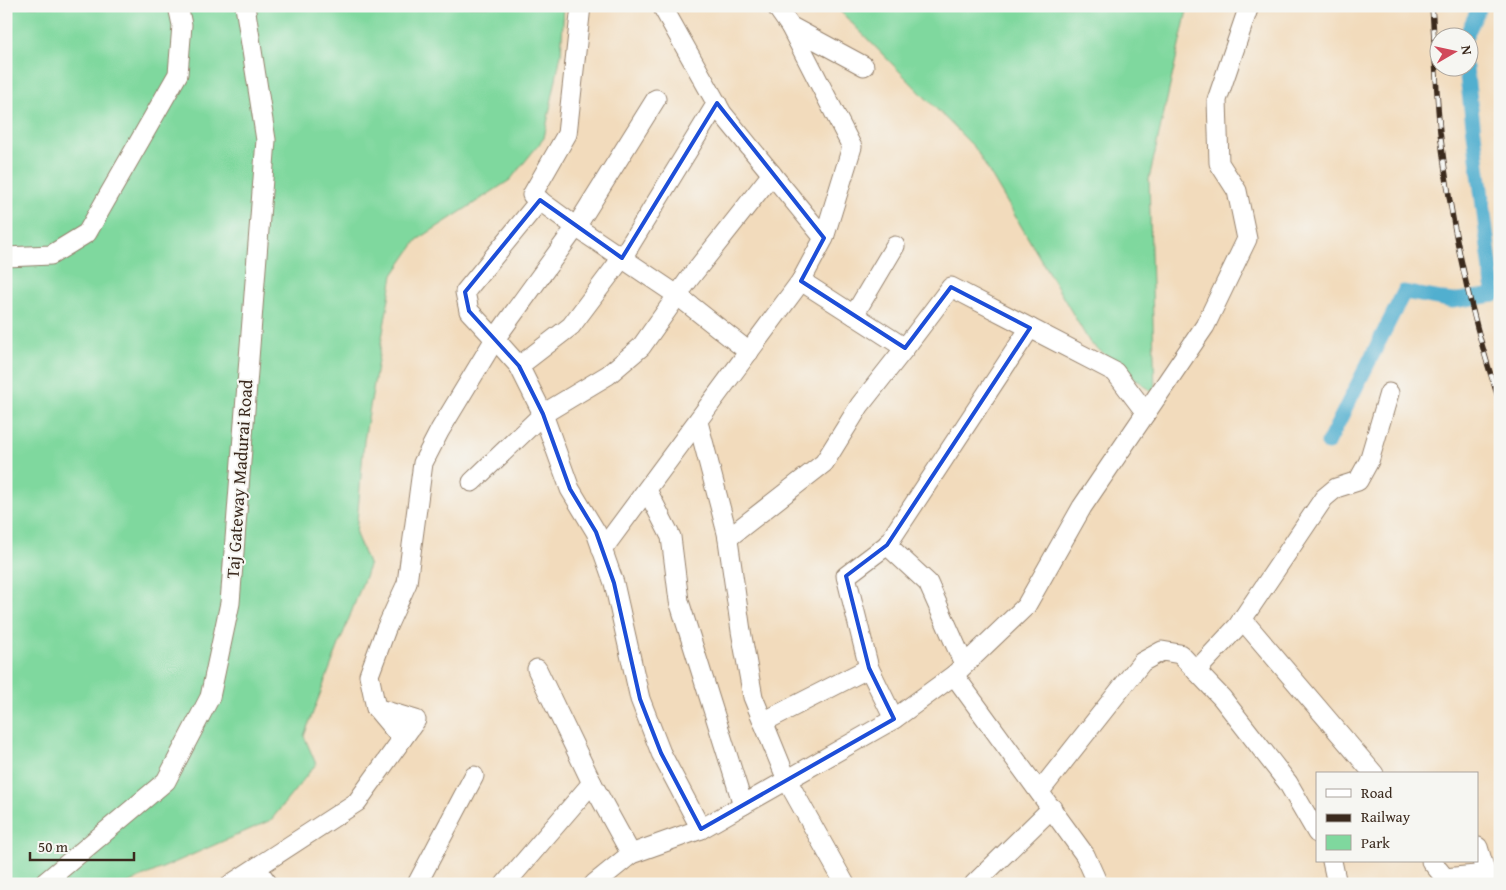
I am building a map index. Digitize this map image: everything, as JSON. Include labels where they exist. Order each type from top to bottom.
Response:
[{"type":"street","points":[[6,257],[51,256],[87,233],[178,74],[182,25],[178,6]]},
{"type":"street","name":"Taj Gateway Madurai Road","points":[[43,884],[166,781],[210,697],[230,603],[266,140],[245,6]]},
{"type":"street","points":[[581,6],[567,134],[532,195],[677,295],[749,352]]},
{"type":"street","points":[[662,6],[717,104],[824,238]]},
{"type":"street","points":[[602,550],[801,281],[824,238],[852,147],[790,26],[776,6]]},
{"type":"street","points":[[594,884],[630,854],[701,829],[894,719],[959,670],[1026,606],[1082,507],[1205,326],[1247,239],[1237,191],[1219,163],[1217,100],[1248,6]]},
{"type":"street","points":[[790,26],[864,66]]},
{"type":"street","points":[[231,884],[257,869],[356,802],[416,720],[376,708],[369,675],[386,629],[407,583],[423,463],[440,430],[495,339],[576,227],[656,99]]},
{"type":"street","points":[[519,366],[571,326],[622,258],[717,104]]},
{"type":"street","points":[[472,482],[543,414],[608,375],[641,347],[677,295],[772,174]]},
{"type":"street","points":[[540,200],[465,292],[470,311],[519,366],[543,414],[570,489],[596,532],[614,583],[640,699],[661,754],[701,829]]},
{"type":"street","points":[[854,315],[895,246]]},
{"type":"street","points":[[801,281],[905,348]]},
{"type":"street","points":[[728,538],[824,463],[860,405],[951,287],[1115,372],[1146,413]]},
{"type":"street","points":[[894,719],[868,668],[846,576],[887,545],[1030,328]]},
{"type":"street","points":[[1196,671],[1242,619],[1324,498],[1336,488],[1358,481],[1364,472],[1389,393]]},
{"type":"street","points":[[698,422],[728,538],[741,631],[753,697],[787,780],[845,884]]},
{"type":"street","points":[[647,490],[672,537],[679,601],[743,805]]},
{"type":"street","points":[[887,545],[928,583],[959,670],[1085,855],[1098,884]]},
{"type":"street","points":[[1242,619],[1372,772]]},
{"type":"street","points":[[1040,791],[1142,662],[1162,651],[1180,654],[1222,698],[1288,783],[1316,831]]},
{"type":"street","points":[[763,722],[868,668]]},
{"type":"street","points":[[537,669],[592,783],[630,854]]},
{"type":"street","points":[[417,884],[474,776]]},
{"type":"street","points":[[505,884],[592,783]]},
{"type":"street","points":[[974,884],[1052,808]]},
{"type":"street","points":[[1432,862],[1446,881],[1488,879],[1478,847]]},
{"type":"street","points":[[1332,862],[1337,884]]},
{"type":"street","points":[[257,869],[268,884]]},
{"type":"highlighted area","points":[[717,103],[824,238],[801,281],[905,348],[951,287],[1030,328],[887,545],[846,576],[869,668],[894,719],[701,829],[661,753],[640,699],[614,583],[596,532],[570,489],[543,414],[519,366],[469,311],[465,292],[540,200],[622,258]]},
{"type":"green space","points":[[6,6],[564,6],[561,54],[544,138],[510,180],[417,240],[393,275],[364,441],[356,534],[369,566],[304,736],[316,764],[271,820],[126,884],[6,884]]},
{"type":"green space","points":[[835,6],[1188,6],[1149,179],[1155,394],[1090,343],[975,148]]},
{"type":"waterway","points":[[1470,28],[1480,6]]},
{"type":"waterway","points":[[1328,443],[1404,292],[1452,301],[1494,295],[1467,78]]},
{"type":"railway","points":[[1432,6],[1437,100],[1450,201],[1471,303],[1500,403]]}]
